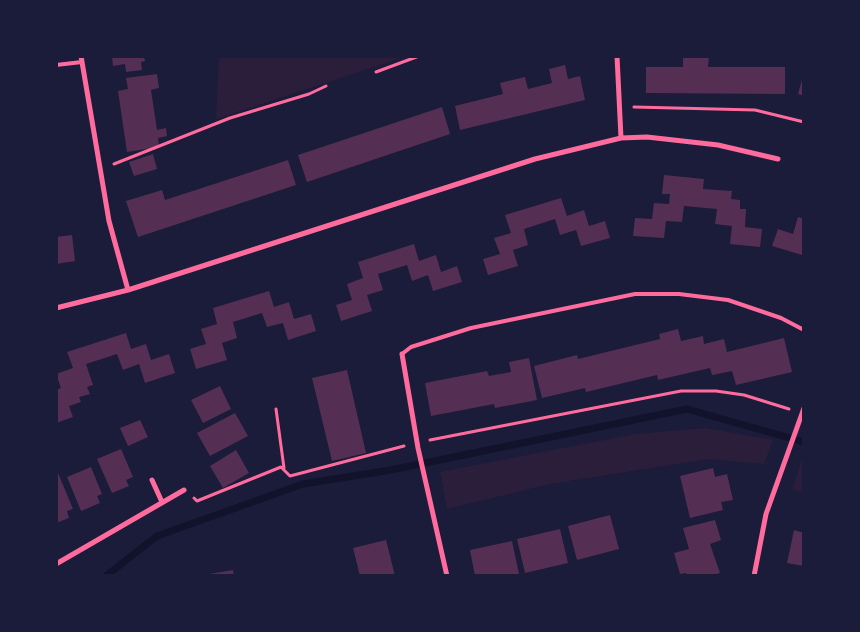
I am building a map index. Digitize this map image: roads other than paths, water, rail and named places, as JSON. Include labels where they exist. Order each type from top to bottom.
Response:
[{"type":"street","points":[[617,56],[621,107],[621,138]]},
{"type":"street","points":[[81,59],[109,221],[128,290]]},
{"type":"street","points":[[56,308],[128,290],[535,159],[621,138],[646,137],[718,145],[778,159]]},
{"type":"street","points":[[402,354],[417,445],[447,576]]},
{"type":"street","points":[[754,576],[766,514],[802,413]]},
{"type":"street","points":[[152,480],[162,502]]},
{"type":"street","points":[[56,564],[184,490]]},
{"type":"lane","points":[[56,65],[81,59]]},
{"type":"lane","points":[[402,354],[411,347],[471,328],[635,294],[679,294],[728,300],[781,318],[804,330]]},
{"type":"waterway","points":[[106,576],[157,536],[303,484],[391,470],[687,409],[804,442]]}]
